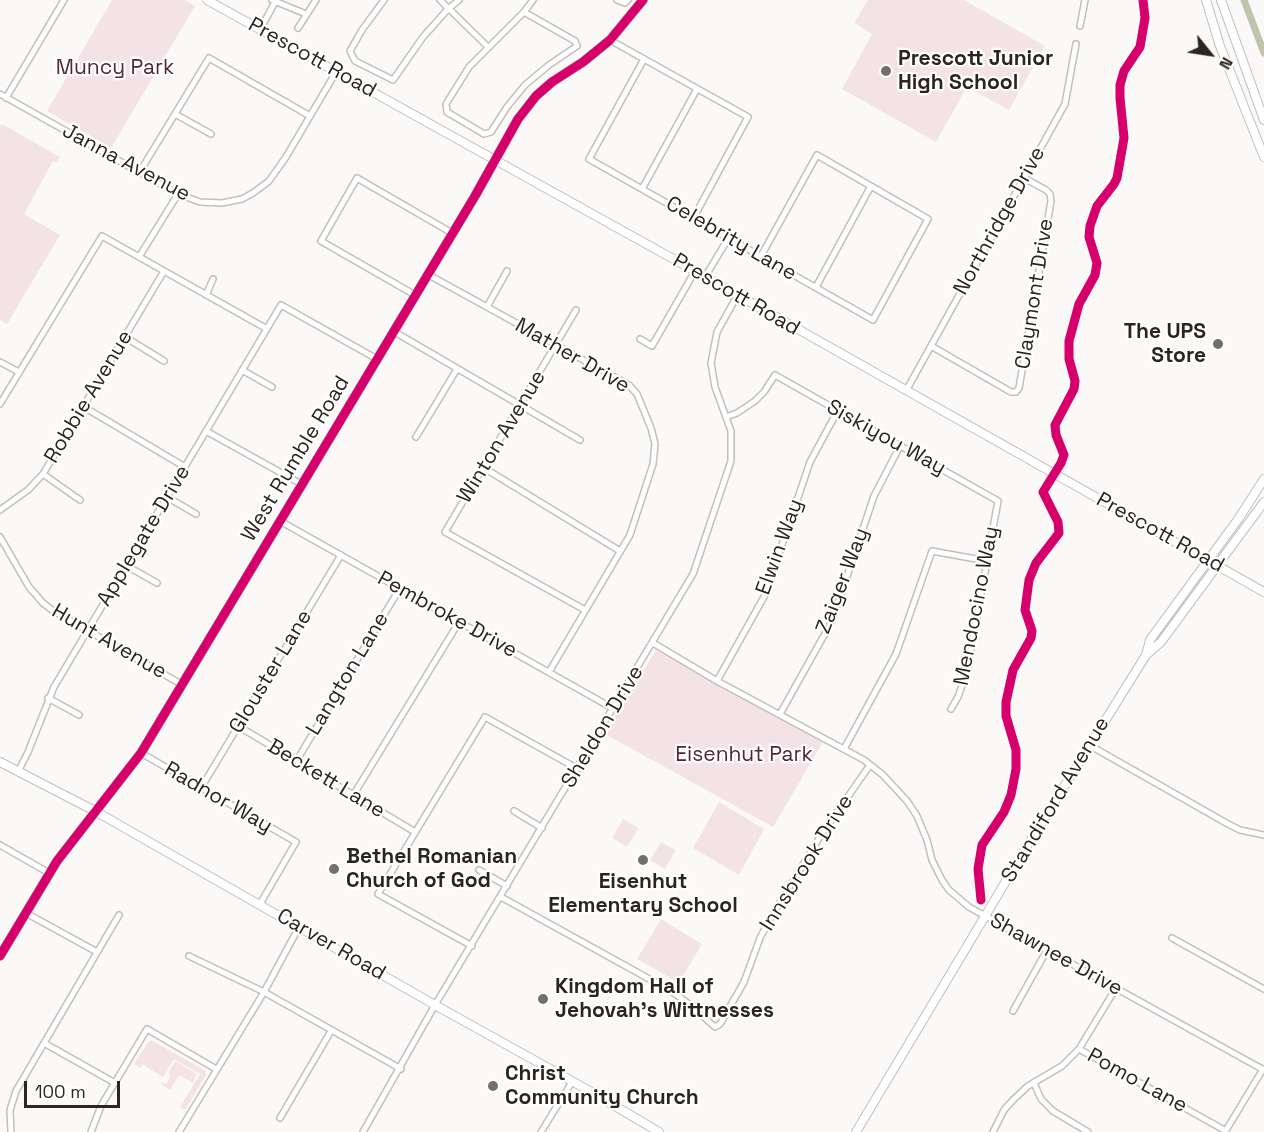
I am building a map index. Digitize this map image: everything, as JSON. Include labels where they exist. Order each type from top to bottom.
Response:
[{"type":"main road","name":"Prescott Road","points":[[207,0],[1264,592]]},
{"type":"main road","name":"West Rumble Road","points":[[0,956],[49,873],[141,753],[475,196],[518,119],[536,96],[552,82],[589,58],[610,40],[643,0]]},
{"type":"main road","points":[[1206,0],[1220,46],[1264,157]]},
{"type":"main road","points":[[1221,0],[1264,120]]},
{"type":"main road","name":"Standiford Avenue","points":[[1146,655],[1150,640],[1239,518],[1264,479]]},
{"type":"main road","name":"Standiford Avenue","points":[[856,1132],[1089,745],[1146,655],[1161,642],[1264,502]]},
{"type":"main road","name":"Carver Road","points":[[0,762],[95,811],[659,1132]]},
{"type":"street","points":[[6,98],[64,0]]},
{"type":"street","points":[[298,28],[316,0]]},
{"type":"street","points":[[384,0],[350,51],[355,61],[393,80],[423,37],[459,0]]},
{"type":"street","points":[[440,0],[488,47]]},
{"type":"street","points":[[524,12],[575,41],[577,46],[525,85],[487,134],[451,115],[445,109],[458,82],[533,0]]},
{"type":"street","points":[[617,0],[622,3],[628,0]]},
{"type":"street","points":[[1080,26],[1085,0]]},
{"type":"street","points":[[260,30],[274,1],[306,14]]},
{"type":"street","points":[[610,40],[748,117],[694,218]]},
{"type":"street","name":"Northridge Drive","points":[[906,391],[1065,104],[1076,44]]},
{"type":"street","points":[[139,173],[209,58],[310,116]]},
{"type":"street","name":"Celebrity Lane","points":[[644,59],[589,159],[873,320],[928,219],[872,186]]},
{"type":"street","name":"Janna Avenue","points":[[0,94],[178,194],[200,202],[222,203],[242,199],[253,193],[276,172],[336,72]]},
{"type":"street","points":[[642,189],[697,88]]},
{"type":"street","points":[[175,114],[211,134]]},
{"type":"street","points":[[761,256],[817,155],[872,186],[816,287]]},
{"type":"street","points":[[415,294],[321,241],[357,178],[452,233]]},
{"type":"street","name":"Claymont Drive","points":[[931,346],[1007,390],[1016,392],[1020,384],[1051,201],[1050,194],[1024,178]]},
{"type":"street","points":[[140,257],[178,194]]},
{"type":"street","points":[[0,404],[102,236],[267,329]]},
{"type":"street","points":[[705,277],[729,237]]},
{"type":"street","name":"Robbie Avenue","points":[[0,510],[28,490],[43,474],[164,271]]},
{"type":"street","points":[[487,307],[507,271]]},
{"type":"street","points":[[640,339],[652,346],[695,272]]},
{"type":"street","name":"Mather Drive","points":[[427,274],[635,390],[651,428],[655,444],[654,464],[630,535],[549,672]]},
{"type":"street","points":[[206,295],[213,279]]},
{"type":"street","name":"Sheldon Drive","points":[[363,1132],[401,1069],[435,1005],[693,574],[728,474],[732,446],[726,417],[712,374],[711,354],[717,332],[737,296]]},
{"type":"street","name":"Applegate Drive","points":[[18,772],[48,698],[281,305],[377,359]]},
{"type":"street","name":"Winton Avenue","points":[[576,310],[445,532],[585,610]]},
{"type":"street","points":[[393,331],[580,441]]},
{"type":"street","points":[[124,337],[164,361]]},
{"type":"street","points":[[0,362],[19,372]]},
{"type":"street","points":[[416,436],[457,369]]},
{"type":"street","points":[[242,370],[272,387]]},
{"type":"street","name":"Siskiyou Way","points":[[726,417],[737,413],[755,401],[775,375],[998,501]]},
{"type":"street","points":[[84,407],[184,467]]},
{"type":"street","name":"Elwin Way","points":[[717,681],[765,595],[810,462],[838,410]]},
{"type":"street","points":[[206,431],[303,485]]},
{"type":"street","name":"Zaiger Way","points":[[780,714],[832,621],[874,496],[900,446]]},
{"type":"street","points":[[484,468],[620,551]]},
{"type":"street","points":[[43,474],[80,500]]},
{"type":"street","points":[[167,497],[196,514]]},
{"type":"street","name":"Mendocino Way","points":[[951,709],[967,670],[998,501]]},
{"type":"street","name":"Pembroke Drive","points":[[280,521],[614,709]]},
{"type":"street","name":"Hunt Avenue","points":[[0,537],[34,594],[52,610],[181,684]]},
{"type":"street","points":[[844,749],[896,654],[932,551],[987,561]]},
{"type":"street","name":"Glouster Lane","points":[[201,788],[341,555]]},
{"type":"street","points":[[127,566],[157,583]]},
{"type":"street","name":"Langton Lane","points":[[297,760],[400,588]]},
{"type":"street","points":[[354,794],[459,622]]},
{"type":"street","name":"Shawnee Drive","points":[[653,643],[870,765],[897,788],[913,810],[923,828],[937,870],[949,890],[969,907],[1264,1069]]},
{"type":"street","points":[[48,698],[80,715]]},
{"type":"street","points":[[472,946],[378,894],[415,832],[484,717],[578,769]]},
{"type":"street","name":"Beckett Lane","points":[[238,726],[415,832]]},
{"type":"street","points":[[1089,745],[1228,824],[1240,830],[1264,835]]},
{"type":"street","name":"Radnor Way","points":[[141,753],[296,842],[260,904]]},
{"type":"street","name":"Innsbrook Drive","points":[[501,897],[671,991],[715,1027],[720,1024],[744,982],[760,938],[770,919],[821,835],[870,765]]},
{"type":"street","points":[[514,812],[542,828]]},
{"type":"street","points":[[0,845],[49,873]]},
{"type":"street","points":[[479,870],[507,886]]},
{"type":"street","points":[[26,913],[97,952]]},
{"type":"street","points":[[10,1132],[10,1110],[16,1091],[119,915]]},
{"type":"street","points":[[179,1132],[264,992],[299,927]]},
{"type":"street","points":[[1172,938],[1264,989]]},
{"type":"street","points":[[1013,1011],[1047,950]]},
{"type":"street","points":[[189,957],[264,992],[401,1069]]},
{"type":"street","points":[[993,1132],[1004,1110],[1013,1100],[1034,1083],[1062,1066],[1079,1049],[1116,988]]},
{"type":"street","points":[[91,1132],[101,1106],[147,1029],[216,1069]]},
{"type":"street","points":[[280,1118],[331,1030]]},
{"type":"street","points":[[44,1043],[115,1083]]},
{"type":"street","name":"Pomo Lane","points":[[1079,1049],[1226,1132]]},
{"type":"street","points":[[1226,1132],[1264,1069]]},
{"type":"street","points":[[541,1132],[572,1082]]},
{"type":"street","points":[[1034,1083],[1041,1099],[1053,1111],[1088,1132]]},
{"type":"green space","name":"Muncy Park","points":[[112,0],[185,0],[195,6],[111,148],[47,111]]},
{"type":"green space","points":[[868,0],[964,0],[1045,46],[1009,110],[967,87],[936,142],[842,89],[872,34],[854,23]]},
{"type":"green space","points":[[2,124],[60,157],[57,162],[53,161],[24,214],[60,235],[7,324],[0,320],[0,127]]},
{"type":"green space","name":"Eisenhut Park","points":[[656,650],[823,742],[773,827],[605,734]]},
{"type":"green space","points":[[719,802],[764,829],[739,875],[693,848]]},
{"type":"green space","points":[[623,819],[639,828],[627,847],[612,838]]},
{"type":"green space","points":[[661,842],[676,850],[665,869],[650,860]]},
{"type":"green space","points":[[661,919],[702,944],[679,983],[637,959]]},
{"type":"green space","points":[[151,1040],[206,1071],[206,1075],[185,1110],[180,1107],[200,1074],[174,1059],[163,1077],[142,1064],[140,1068],[134,1064]]},
{"type":"green space","points":[[175,1061],[197,1074],[193,1083],[179,1075],[170,1090],[161,1084],[162,1082],[166,1084]]},
{"type":"waterway","points":[[1244,0],[1264,53]]},
{"type":"cycle path","points":[[0,956],[57,861],[141,753],[475,196],[518,119],[536,96],[552,82],[583,62],[610,40],[643,0]]},
{"type":"cycle path","points":[[981,900],[978,869],[982,845],[1004,812],[1011,795],[1016,769],[1016,750],[1006,716],[1006,702],[1013,670],[1031,638],[1032,631],[1025,610],[1029,580],[1036,563],[1059,533],[1058,522],[1043,492],[1064,455],[1056,435],[1055,425],[1074,389],[1075,381],[1069,359],[1069,341],[1079,304],[1095,275],[1097,263],[1089,237],[1090,226],[1097,206],[1117,178],[1124,138],[1120,85],[1124,71],[1140,47],[1145,18],[1143,0]]},
{"type":"place","name":"Prescott Junior High School","points":[[886,71]]},
{"type":"place","name":"The UPS Store","points":[[1218,344]]},
{"type":"place","name":"Eisenhut Elementary School","points":[[643,860]]},
{"type":"place","name":"Bethel Romanian Church of God","points":[[334,869]]},
{"type":"place","name":"Kingdom Hall of Jehovah's Wittnesses","points":[[543,999]]},
{"type":"place","name":"Christ Community Church","points":[[493,1086]]}]
